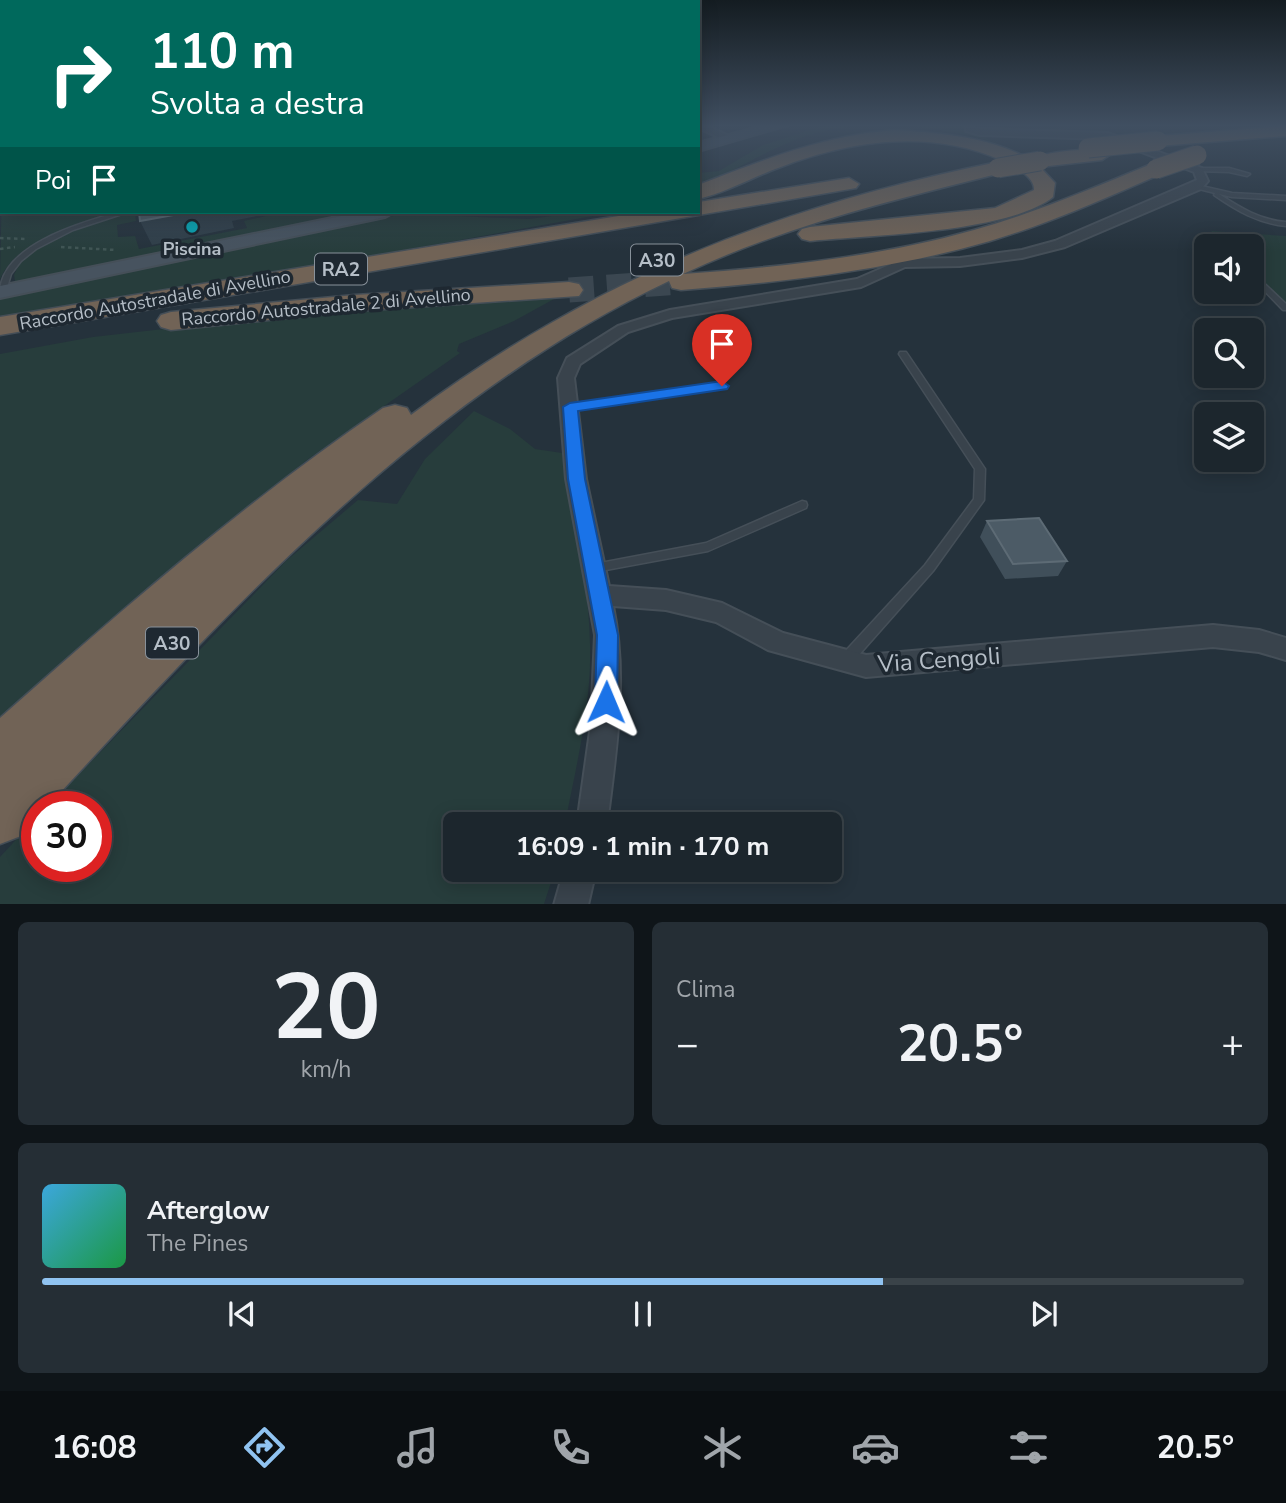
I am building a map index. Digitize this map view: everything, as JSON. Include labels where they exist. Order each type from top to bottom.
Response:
[{"type":"highway","points":[[700,192],[763,167]]},
{"type":"highway","name":"A30","points":[[0,754],[197,570],[335,475],[409,420],[507,339],[644,265],[766,216],[854,190],[947,170],[973,167]]},
{"type":"highway","name":"A30","points":[[409,420],[650,279],[772,227],[893,190],[985,167]]},
{"type":"highway","points":[[559,330],[579,325],[711,259],[830,230],[996,215],[1023,208],[1045,192],[1045,183],[1029,167]]},
{"type":"highway","points":[[681,282],[815,269],[898,255],[1022,223],[1156,169],[1197,171],[1206,167]]},
{"type":"highway","points":[[700,209],[947,170]]},
{"type":"highway","points":[[162,299],[222,285],[625,214]]},
{"type":"highway","name":"Raccordo Autostradale di Avellino","points":[[0,326],[671,214]]},
{"type":"highway","name":"Raccordo Autostradale 2 di Avellino","points":[[0,343],[233,314],[480,293],[569,290]]},
{"type":"highway","name":"A30","points":[[0,815],[231,586],[335,475]]},
{"type":"street","points":[[1187,167],[1197,171]]},
{"type":"street","points":[[594,812],[605,724],[607,635],[601,594],[576,479],[566,378],[572,361],[623,329],[670,314],[861,283],[903,262],[960,262],[1023,254],[1060,244],[1197,171]]},
{"type":"street","points":[[1,292],[375,214]]},
{"type":"street","name":"Via Cengoli","points":[[601,594],[666,600],[722,613],[777,642],[866,666],[1213,636],[1259,641],[1286,649]]},
{"type":"street","points":[[572,904],[577,882]]},
{"type":"lane","points":[[1197,171],[1229,170],[1247,174]]},
{"type":"lane","points":[[1197,171],[1213,191],[1250,217],[1268,223],[1286,224]]},
{"type":"lane","points":[[1213,191],[1286,198]]},
{"type":"lane","points":[[1,292],[10,269],[36,247],[72,229],[119,214]]},
{"type":"lane","points":[[1264,286],[1286,308]]},
{"type":"lane","points":[[845,661],[929,568],[979,500],[980,469],[904,354]]},
{"type":"lane","points":[[570,407],[722,386]]},
{"type":"lane","points":[[595,568],[708,547],[802,505]]},
{"type":"green space","points":[[739,167],[700,186],[700,173]]},
{"type":"green space","points":[[1,214],[111,214],[51,236],[21,252],[9,264],[0,279]]},
{"type":"green space","points":[[125,214],[135,214],[136,221],[117,225],[118,237],[135,236],[139,249],[247,228],[244,221],[276,214],[354,214],[20,283],[15,281],[14,275],[22,262],[46,242],[78,228]]},
{"type":"green space","points":[[403,214],[529,219],[568,214],[604,214],[0,323],[0,298]]},
{"type":"green space","points":[[1211,231],[1256,234],[1214,234]]},
{"type":"green space","points":[[1264,235],[1286,236],[1286,303],[1264,282]]},
{"type":"green space","points":[[521,297],[554,299],[514,321],[459,344],[457,351],[460,353],[307,460],[148,591],[0,725],[0,354],[93,337],[243,320]]},
{"type":"green space","points":[[474,411],[510,429],[535,449],[562,453],[583,572],[590,644],[582,735],[567,812],[443,812],[443,882],[551,882],[544,904],[0,904],[0,857],[21,834],[21,882],[112,882],[112,791],[63,791],[286,561],[358,500],[397,504],[425,459]]},
{"type":"building","points":[[139,214],[179,214],[140,221]]},
{"type":"building","points":[[1039,518],[1067,561],[1013,564],[987,521]]},
{"type":"tunnel","points":[[569,290],[681,282]]},
{"type":"place","name":"Piscina","points":[[192,227]]},
{"type":"route","points":[[606,702],[607,635],[601,594],[576,479],[570,407],[722,386]]}]
